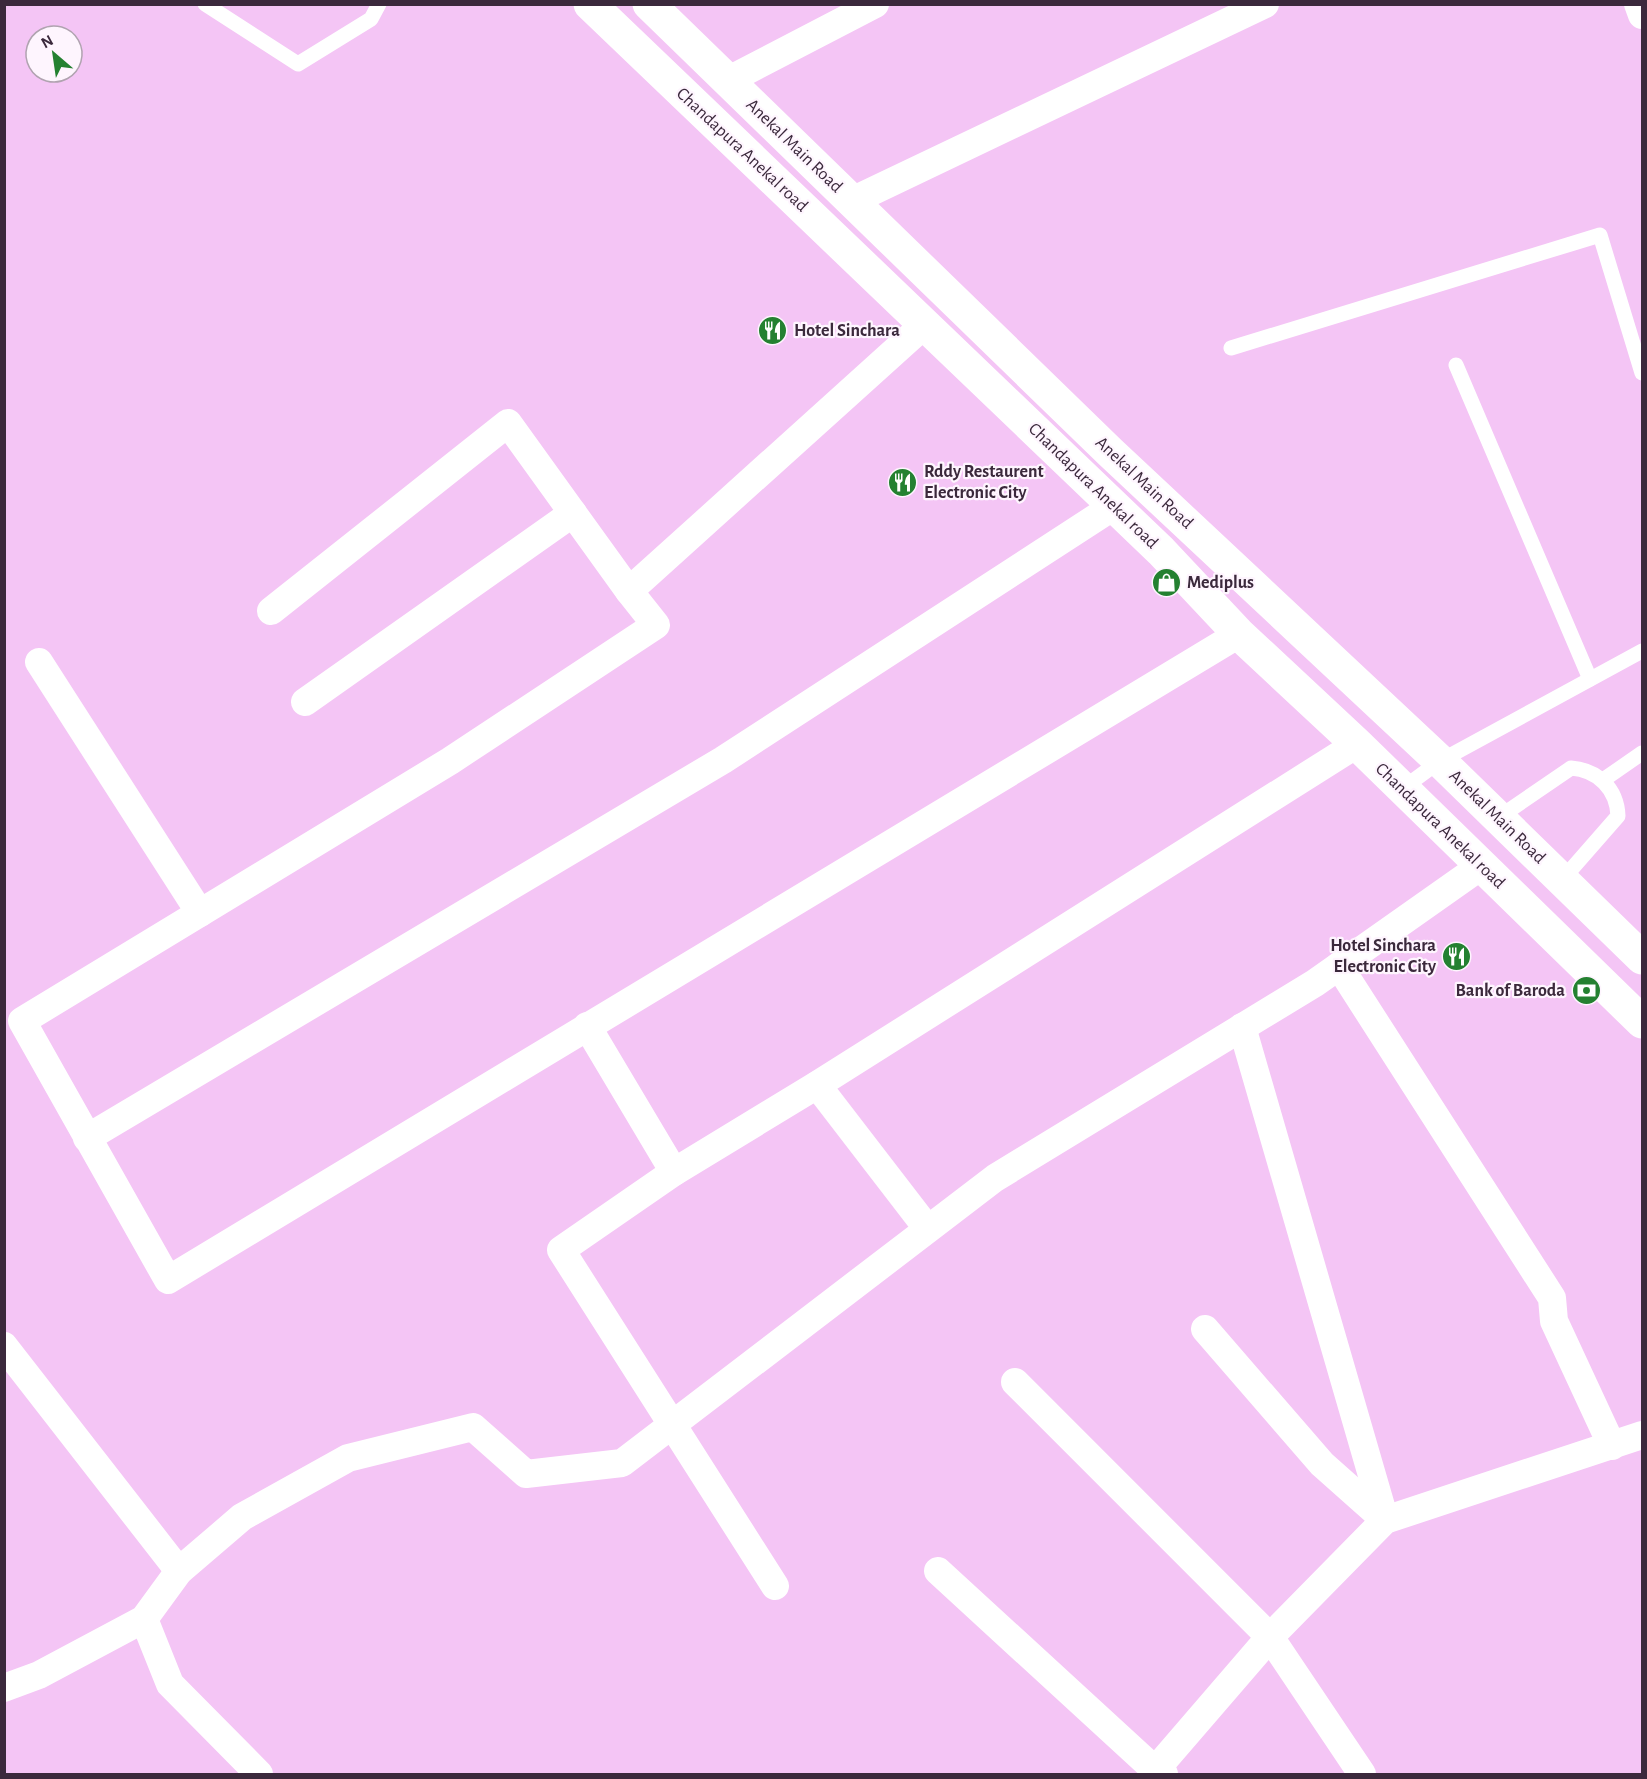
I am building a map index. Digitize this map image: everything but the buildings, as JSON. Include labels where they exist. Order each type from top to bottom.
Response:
[{"type":"main road","name":"Chandapura Anekal road","points":[[590,4],[1161,551],[1239,634],[1357,744],[1642,1022]]},
{"type":"main road","name":"Anekal Main Road","points":[[649,4],[1110,452],[1440,761],[1642,958]]},
{"type":"street","points":[[727,81],[876,4]]},
{"type":"street","points":[[852,201],[1265,4]]},
{"type":"street","points":[[1638,4],[1642,15]]},
{"type":"street","points":[[630,591],[925,324]]},
{"type":"street","points":[[271,611],[508,423],[656,625],[450,761],[22,1021],[168,1280],[1239,634]]},
{"type":"street","points":[[87,1138],[723,760],[1114,506]]},
{"type":"street","points":[[304,702],[573,513]]},
{"type":"street","points":[[39,662],[200,913]]},
{"type":"street","points":[[775,1586],[561,1250],[674,1172],[817,1085],[1357,744]]},
{"type":"street","points":[[4,1688],[39,1676],[144,1619],[179,1571],[242,1517],[348,1458],[473,1427],[526,1474],[622,1463],[995,1178],[1242,1028],[1339,966],[1480,866]]},
{"type":"street","points":[[1339,966],[1552,1298],[1554,1321],[1612,1446]]},
{"type":"street","points":[[586,1026],[674,1172]]},
{"type":"street","points":[[1242,1028],[1385,1520]]},
{"type":"street","points":[[817,1085],[927,1228]]},
{"type":"street","points":[[1205,1329],[1322,1464],[1385,1520]]},
{"type":"street","points":[[4,1346],[179,1571]]},
{"type":"street","points":[[1015,1382],[1270,1637],[1362,1774]]},
{"type":"street","points":[[938,1571],[1157,1773],[1270,1637],[1385,1520],[1642,1436]]},
{"type":"street","points":[[144,1619],[170,1684],[259,1774]]},
{"type":"lane","points":[[205,4],[298,64],[371,19],[379,4]]},
{"type":"lane","points":[[1231,348],[1600,236],[1642,373]]},
{"type":"lane","points":[[1456,365],[1590,679]]},
{"type":"lane","points":[[1402,789],[1440,761],[1642,651]]},
{"type":"lane","points":[[1603,780],[1642,753]]},
{"type":"lane","points":[[1497,818],[1571,768],[1584,769],[1603,780],[1617,802],[1618,816],[1562,880]]},
{"type":"place","name":"Hotel Sinchara","points":[[773,331]]},
{"type":"place","name":"Rddy Restaurent Electronic City","points":[[903,482]]},
{"type":"place","name":"Mediplus","points":[[1166,583]]},
{"type":"place","name":"Hotel Sinchara Electronic City","points":[[1457,956]]},
{"type":"place","name":"Bank of Baroda","points":[[1586,991]]}]
